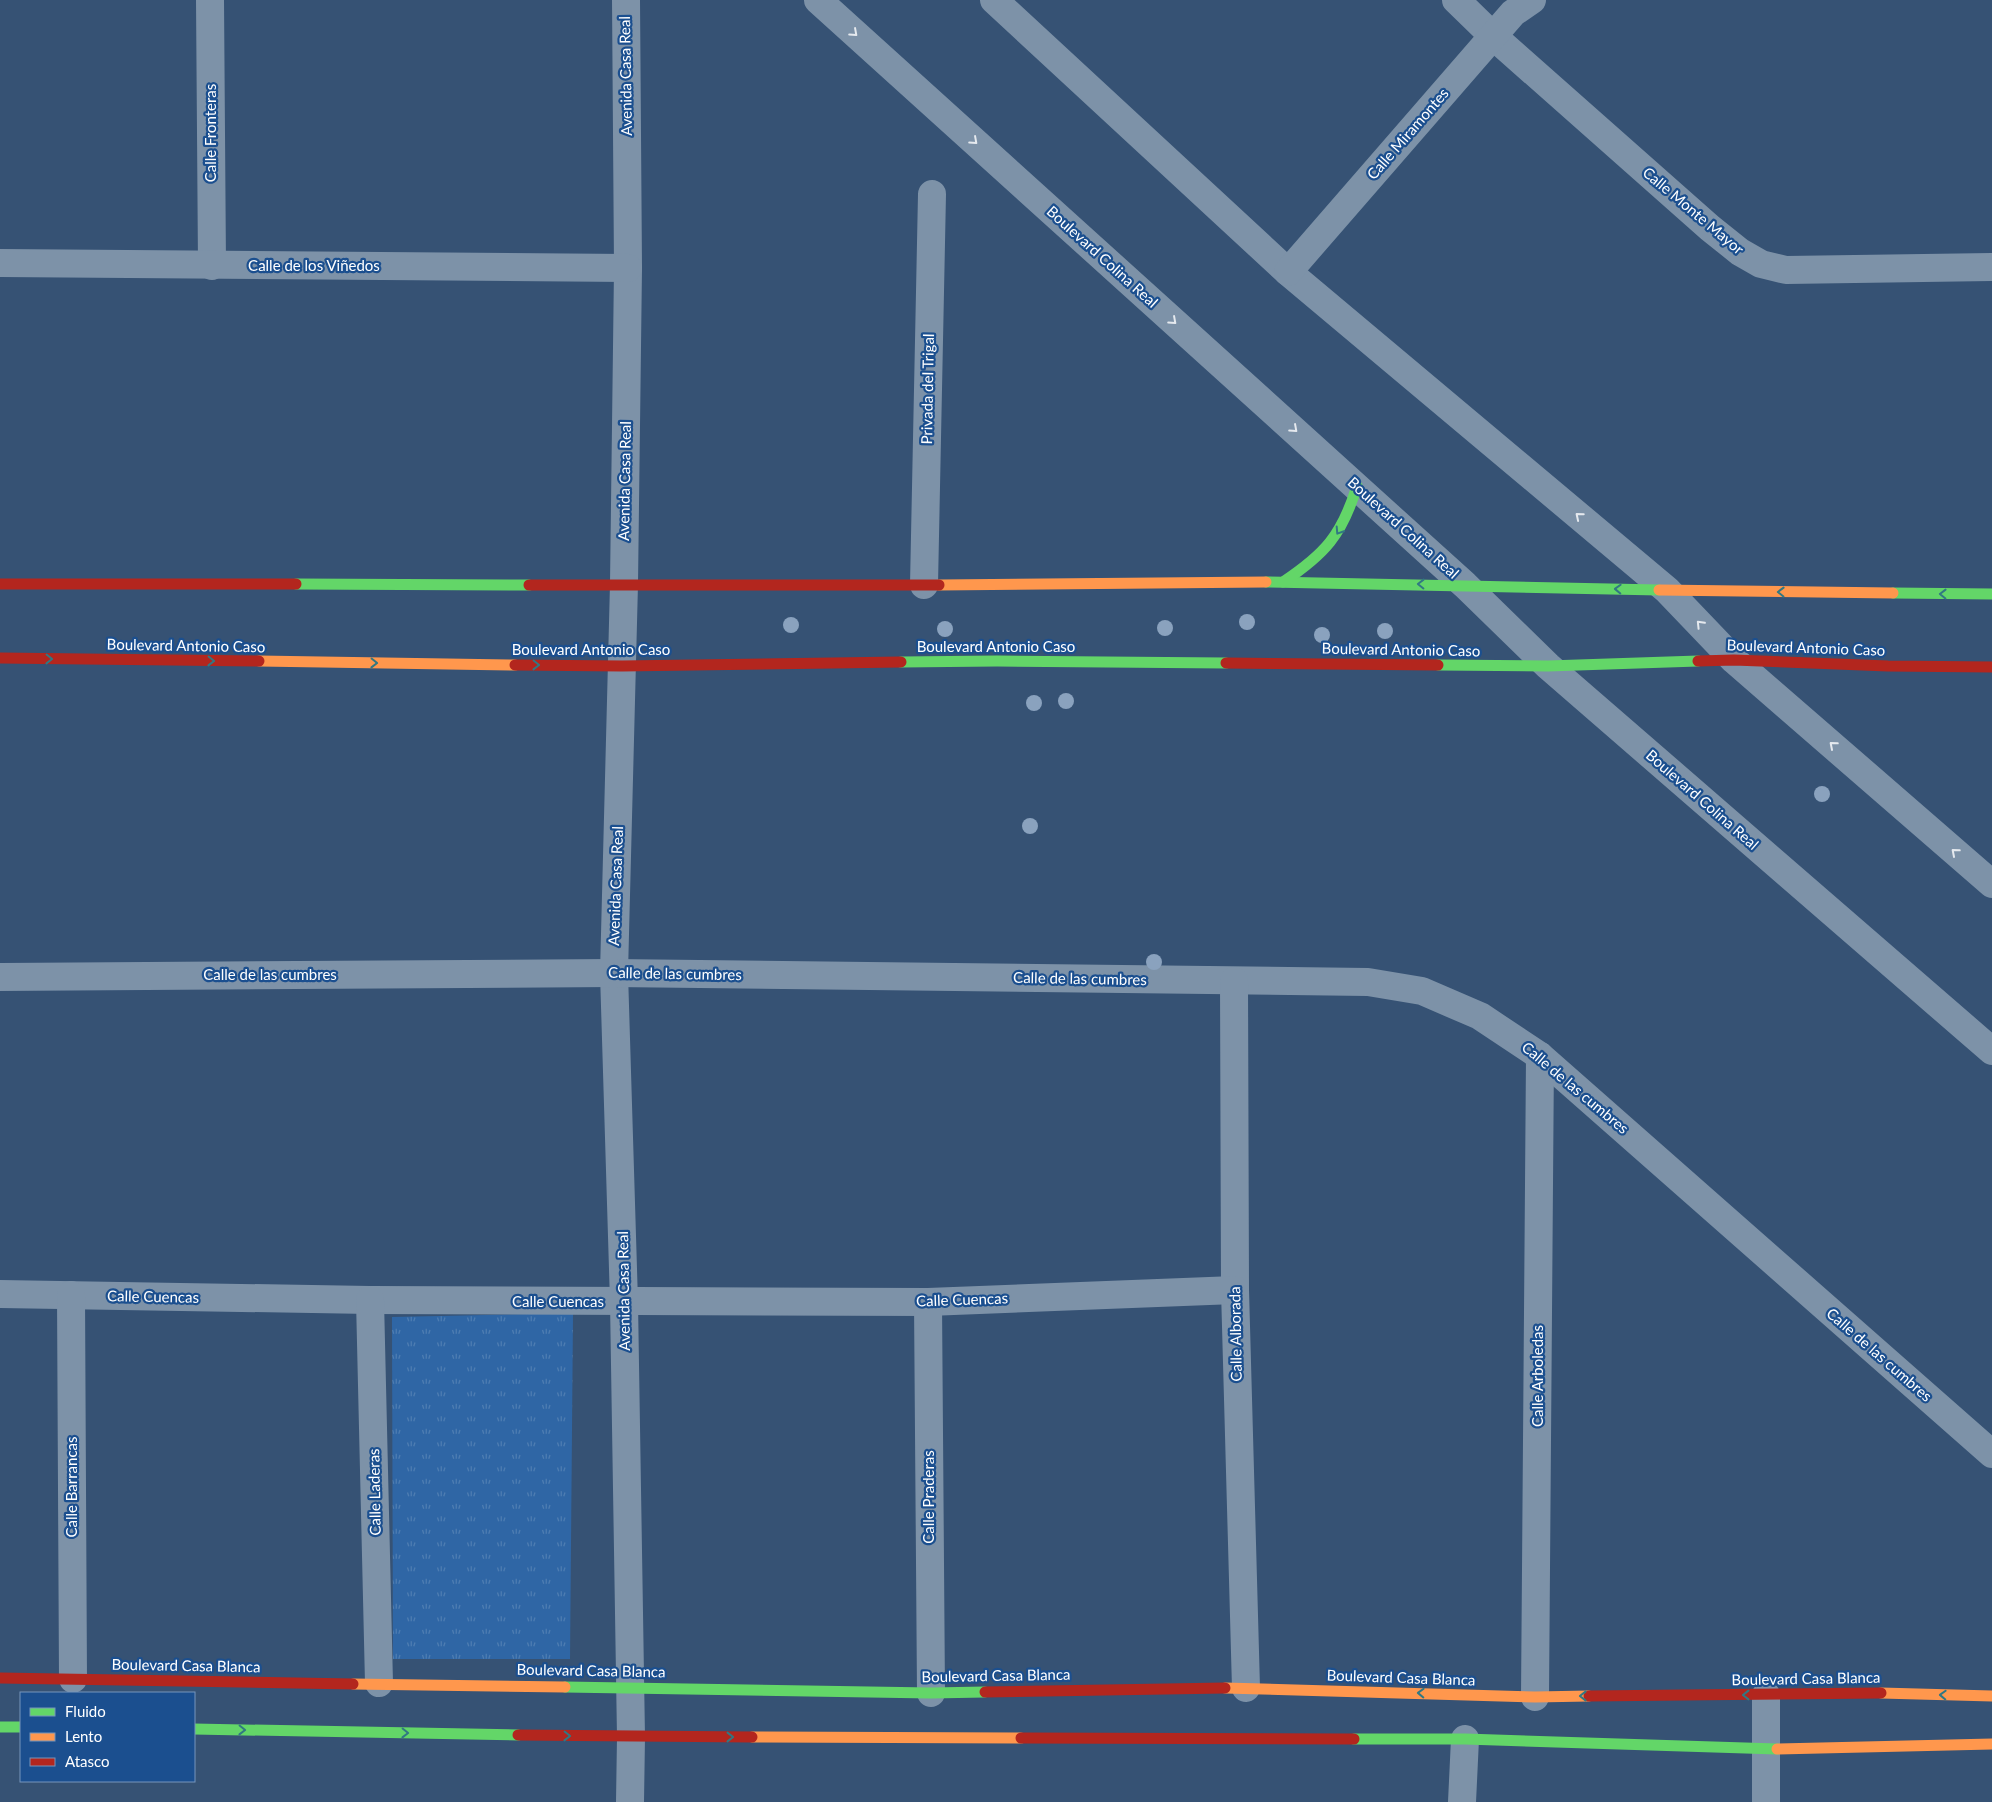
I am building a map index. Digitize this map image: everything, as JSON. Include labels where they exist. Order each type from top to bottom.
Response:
[{"type":"main road","points":[[1283,582],[1310,565],[1326,550],[1346,520],[1357,486]]},
{"type":"main road","points":[[0,584],[924,585],[1283,582],[1667,590],[1992,594]]},
{"type":"main road","name":"Boulevard Antonio Caso","points":[[0,658],[622,666],[997,661],[1548,666],[1734,660],[1992,668]]},
{"type":"main road","name":"Boulevard Casa Blanca","points":[[0,1678],[930,1692],[1246,1688],[1535,1696],[1877,1693],[1992,1696]]},
{"type":"main road","points":[[0,1727],[20,1727]]},
{"type":"main road","points":[[195,1728],[631,1737],[1465,1739],[1766,1749],[1992,1744]]},
{"type":"street","name":"Calle Fronteras","points":[[210,0],[212,266]]},
{"type":"street","name":"Avenida Casa Real","points":[[626,0],[628,268],[624,584],[614,973],[624,1302],[631,1737],[630,1802]]},
{"type":"street","name":"Boulevard Colina Real","points":[[818,0],[1357,486],[1465,585],[1548,666],[1992,1051]]},
{"type":"street","points":[[994,0],[1288,272],[1667,590],[1734,660],[1992,884]]},
{"type":"street","name":"Calle Monte Mayor","points":[[1456,0],[1493,36],[1710,228],[1740,252],[1761,264],[1786,270],[1992,268]]},
{"type":"street","name":"Calle Miramontes","points":[[1288,272],[1512,14],[1532,0]]},
{"type":"street","name":"Privada del Trigal","points":[[924,585],[932,194]]},
{"type":"street","name":"Calle de los Viñedos","points":[[0,263],[628,268]]},
{"type":"street","name":"Calle de las cumbres","points":[[0,976],[614,973],[1368,982],[1422,991],[1480,1016],[1540,1056],[1992,1454]]},
{"type":"street","name":"Calle Alborada","points":[[1234,981],[1235,1290],[1246,1688]]},
{"type":"street","name":"Calle Arboledas","points":[[1535,1696],[1540,1056]]},
{"type":"street","name":"Calle Cuencas","points":[[0,1294],[370,1300],[928,1302],[1235,1290]]},
{"type":"street","name":"Calle Barrancas","points":[[72,1295],[73,1679]]},
{"type":"street","name":"Calle Laderas","points":[[370,1300],[379,1683]]},
{"type":"street","name":"Calle Praderas","points":[[928,1302],[930,1692]]},
{"type":"street","points":[[1766,1695],[1766,1802]]},
{"type":"street","points":[[1462,1802],[1465,1739]]},
{"type":"green space","points":[[573,1313],[570,1659],[393,1659],[392,1317]]},
{"type":"traffic: fast","points":[[1283,582],[1310,562],[1330,542],[1345,518],[1357,486]]},
{"type":"traffic: fast","points":[[1266,582],[1659,590]]},
{"type":"traffic: fast","points":[[296,584],[529,585]]},
{"type":"traffic: fast","points":[[1893,593],[1992,594]]},
{"type":"traffic: fast","points":[[1438,665],[1548,666],[1698,661]]},
{"type":"traffic: fast","points":[[901,662],[1226,663]]},
{"type":"traffic: fast","points":[[565,1687],[931,1693],[985,1692]]},
{"type":"traffic: fast","points":[[0,1727],[20,1727]]},
{"type":"traffic: fast","points":[[195,1729],[518,1735]]},
{"type":"traffic: fast","points":[[1354,1739],[1465,1739],[1777,1749]]},
{"type":"traffic: slow","points":[[939,585],[1266,582]]},
{"type":"traffic: slow","points":[[1659,590],[1893,593]]},
{"type":"traffic: slow","points":[[259,661],[515,665]]},
{"type":"traffic: slow","points":[[353,1684],[565,1687]]},
{"type":"traffic: slow","points":[[1225,1688],[1535,1697],[1589,1696]]},
{"type":"traffic: slow","points":[[1881,1693],[1992,1696]]},
{"type":"traffic: slow","points":[[752,1737],[1021,1738]]},
{"type":"traffic: slow","points":[[1777,1749],[1992,1744]]},
{"type":"traffic: jam","points":[[0,584],[296,584]]},
{"type":"traffic: jam","points":[[529,585],[939,585]]},
{"type":"traffic: jam","points":[[0,658],[259,661]]},
{"type":"traffic: jam","points":[[1698,661],[1734,660],[1888,666],[1992,667]]},
{"type":"traffic: jam","points":[[515,665],[622,666],[901,662]]},
{"type":"traffic: jam","points":[[1226,663],[1438,665]]},
{"type":"traffic: jam","points":[[0,1678],[353,1684]]},
{"type":"traffic: jam","points":[[985,1692],[1225,1688]]},
{"type":"traffic: jam","points":[[1589,1696],[1881,1693]]},
{"type":"traffic: jam","points":[[518,1735],[752,1737]]},
{"type":"traffic: jam","points":[[1021,1738],[1354,1739]]}]
